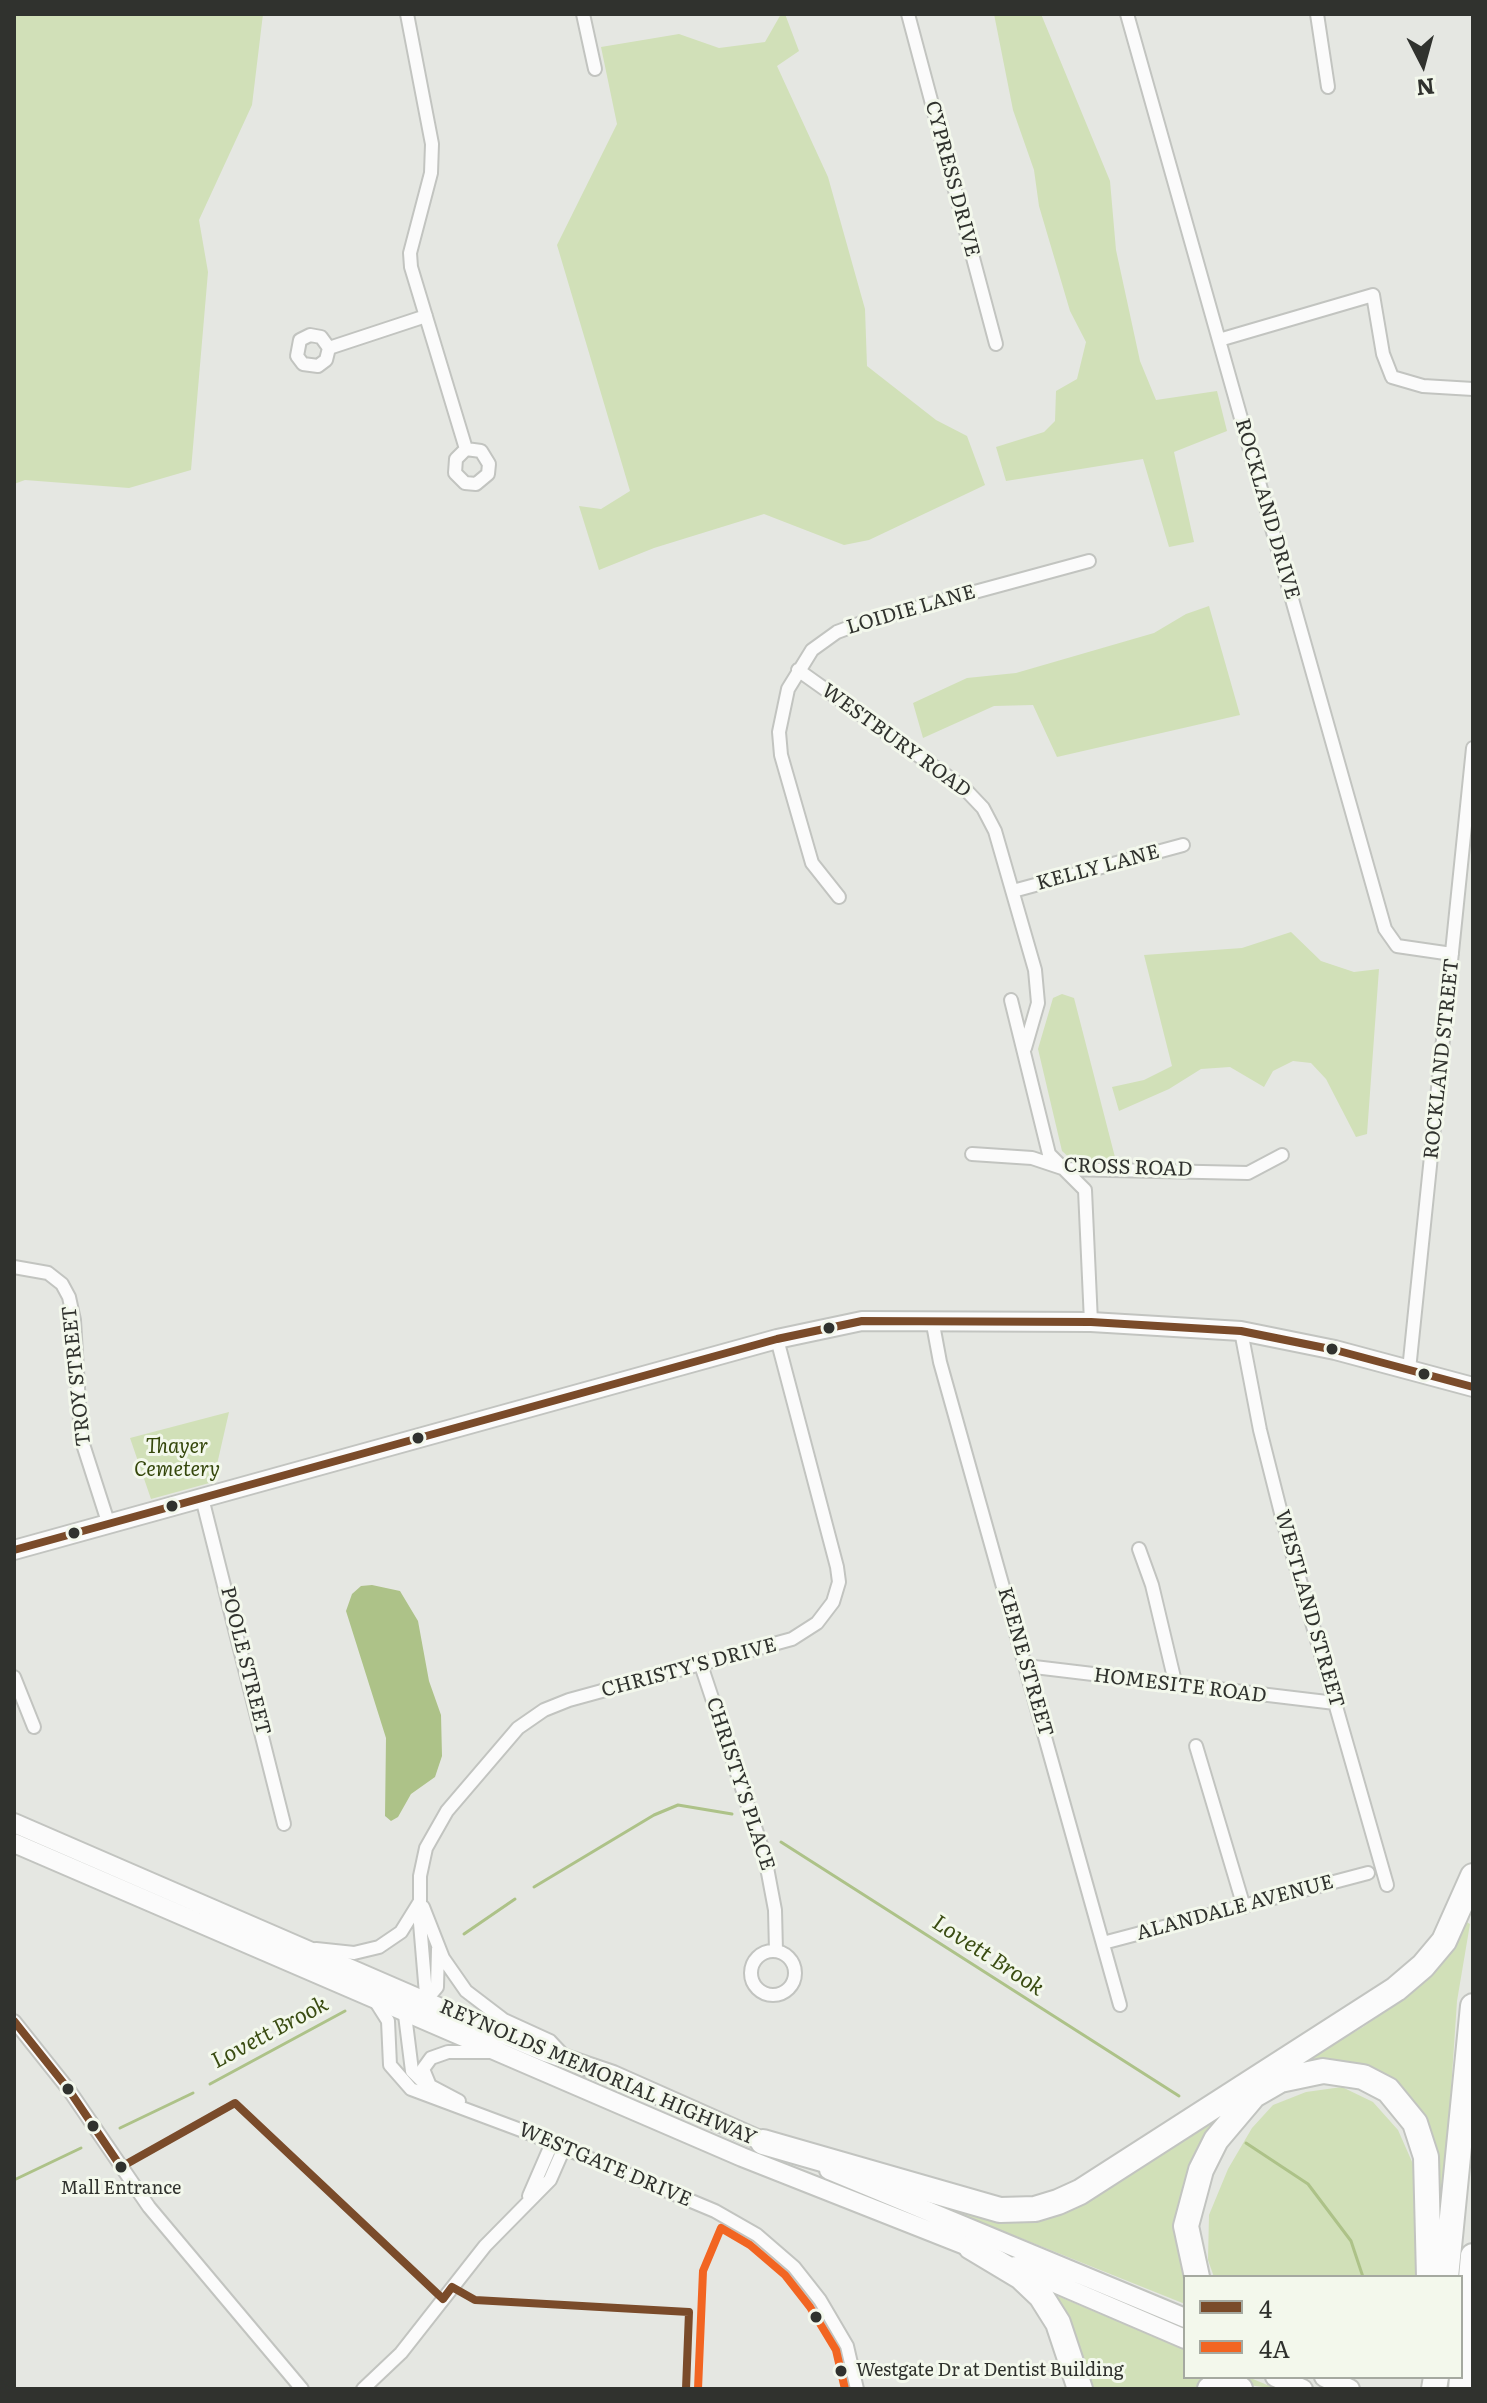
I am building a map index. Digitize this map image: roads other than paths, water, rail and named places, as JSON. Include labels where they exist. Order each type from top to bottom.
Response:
[{"type":"highway","points":[[763,2142],[1000,2210],[1035,2209],[1058,2202],[1080,2192],[1396,1989],[1444,1941],[1473,1876]]},
{"type":"highway","points":[[1446,2275],[1473,2006]]},
{"type":"highway","points":[[1197,2275],[1186,2226],[1201,2170],[1216,2140],[1254,2095],[1280,2080],[1323,2071],[1363,2077],[1388,2090],[1415,2123],[1426,2157],[1429,2275]]},
{"type":"highway","points":[[971,2247],[1021,2277],[1041,2296],[1058,2323],[1080,2389]]},
{"type":"highway","points":[[1463,2377],[1473,2256]]},
{"type":"highway","points":[[1462,2389],[1473,2336]]},
{"type":"highway","points":[[1210,2389],[1240,2389]]},
{"type":"main road","points":[[14,1550],[777,1339],[862,1321],[1091,1322],[1241,1331],[1473,1387]]},
{"type":"main road","name":"REYNOLDS MEMORIAL HIGHWAY","points":[[14,1823],[307,1948],[497,2052],[803,2183],[971,2247],[1183,2338]]},
{"type":"main road","name":"REYNOLDS MEMORIAL HIGHWAY","points":[[14,1843],[374,1999],[402,2001],[429,2013],[450,2012],[545,2052],[565,2057],[1183,2317]]},
{"type":"main road","points":[[1280,2379],[1303,2389]]},
{"type":"main road","points":[[1328,2379],[1350,2389]]},
{"type":"street","points":[[407,14],[432,144],[426,201],[410,253],[411,267],[466,449]]},
{"type":"street","points":[[583,14],[595,69]]},
{"type":"street","name":"CYPRESS DRIVE","points":[[908,14],[996,344]]},
{"type":"street","name":"ROCKLAND DRIVE","points":[[1127,14],[1389,938],[1397,946],[1411,950],[1452,954]]},
{"type":"street","points":[[1317,14],[1328,87]]},
{"type":"street","points":[[1219,340],[1373,295],[1383,354],[1392,377],[1423,386],[1473,389]]},
{"type":"street","points":[[329,348],[426,316]]},
{"type":"street","name":"LOIDIE LANE","points":[[839,897],[821,879],[812,863],[781,755],[781,712],[798,670],[812,650],[837,632],[1089,561]]},
{"type":"street","name":"WESTBURY ROAD","points":[[798,670],[964,788],[983,808],[995,831],[1035,970],[1038,1003],[1025,1048]]},
{"type":"street","name":"ROCKLAND STREET","points":[[1409,1370],[1473,748]]},
{"type":"street","name":"KELLY LANE","points":[[1013,891],[1183,845]]},
{"type":"street","points":[[1011,1000],[1049,1154],[1085,1190],[1091,1322]]},
{"type":"street","name":"CROSS ROAD","points":[[972,1154],[1032,1158],[1065,1169],[1248,1173],[1282,1155]]},
{"type":"street","name":"TROY STREET","points":[[14,1267],[48,1273],[69,1297],[74,1320],[81,1438],[109,1525]]},
{"type":"street","name":"KEENE STREET","points":[[932,1319],[940,1362],[1120,2005]]},
{"type":"street","name":"WESTLAND STREET","points":[[1241,1331],[1260,1430],[1387,1885]]},
{"type":"street","name":"CHRISTY'S DRIVE","points":[[429,2013],[421,1900],[422,1862],[432,1835],[456,1800],[518,1728],[544,1710],[569,1700],[792,1639],[823,1616],[838,1589],[836,1559],[777,1339]]},
{"type":"street","name":"POOLE STREET","points":[[202,1498],[284,1824]]},
{"type":"street","points":[[1139,1549],[1152,1585],[1176,1686]]},
{"type":"street","name":"CHRISTY'S PLACE","points":[[701,1665],[765,1857],[775,1910],[776,1951]]},
{"type":"street","name":"HOMESITE ROAD","points":[[1026,1666],[1335,1703]]},
{"type":"street","points":[[14,1677],[34,1727]]},
{"type":"street","points":[[1196,1746],[1244,1907]]},
{"type":"street","name":"ALANDALE AVENUE","points":[[1103,1943],[1368,1873]]},
{"type":"street","points":[[307,1948],[354,1953],[379,1947],[401,1932],[421,1900]]},
{"type":"street","name":"CHRISTY'S DRIVE","points":[[421,1900],[438,1948],[457,1980],[479,2004],[550,2041],[565,2057]]},
{"type":"street","name":"CHRISTY'S DRIVE","points":[[429,2013],[437,1987],[438,1948]]},
{"type":"street","name":"WESTGATE DRIVE","points":[[374,1999],[386,2015],[390,2065],[405,2085],[498,2120],[715,2211],[757,2235],[794,2267],[820,2300],[847,2346],[857,2389]]},
{"type":"street","points":[[389,2029],[402,2001]]},
{"type":"street","name":"WESTGATE DRIVE","points":[[402,2001],[410,2067],[418,2078],[498,2120]]},
{"type":"street","points":[[14,2021],[69,2090],[156,2216],[302,2389]]},
{"type":"street","points":[[430,2086],[423,2069],[436,2056],[497,2052]]},
{"type":"street","points":[[363,2389],[401,2353],[452,2287],[528,2199],[558,2145]]},
{"type":"waterway","name":"Lovett Brook","points":[[534,1887],[654,1815],[678,1805],[732,1814]]},
{"type":"waterway","name":"Lovett Brook","points":[[781,1842],[1179,2096]]},
{"type":"waterway","name":"Lovett Brook","points":[[464,1934],[515,1899]]},
{"type":"waterway","name":"Lovett Brook","points":[[210,2084],[345,2011]]},
{"type":"waterway","name":"Lovett Brook","points":[[120,2128],[193,2093]]},
{"type":"waterway","name":"Lovett Brook","points":[[1246,2143],[1308,2184],[1351,2241],[1362,2275]]},
{"type":"waterway","name":"Lovett Brook","points":[[14,2180],[81,2148]]},
{"type":"place","name":"Mall Entrance","points":[[121,2167]]},
{"type":"place","name":"Westgate Dr at Dentist Building","points":[[841,2371]]},
{"type":"park label","name":"Thayer Cemetery","points":[[177,1458]]}]
